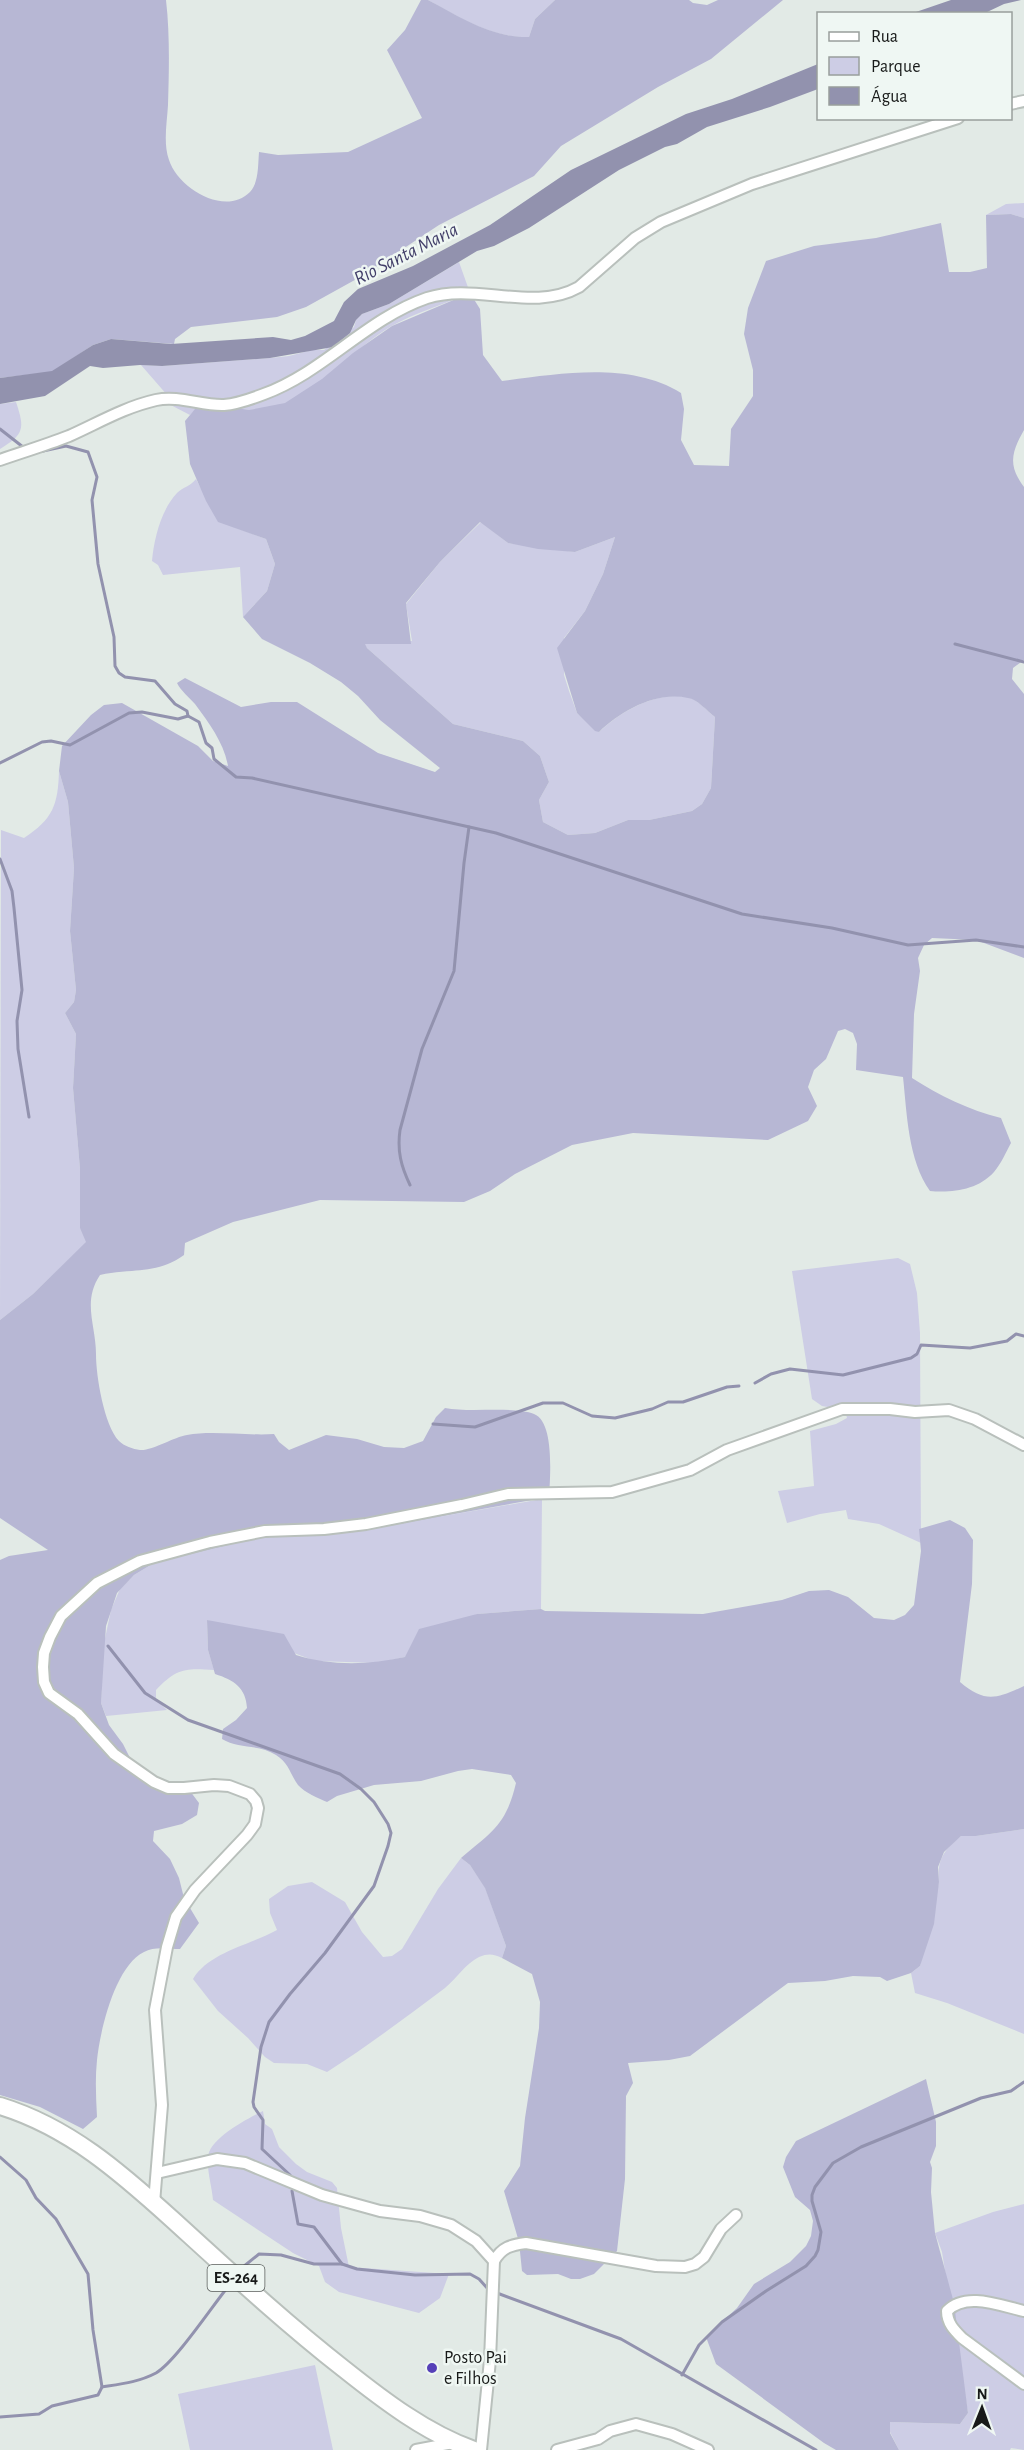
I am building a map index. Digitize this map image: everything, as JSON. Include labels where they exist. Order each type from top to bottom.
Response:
[{"type":"main road","name":"ES-264","points":[[0,2106],[42,2123],[75,2140],[106,2162],[265,2304],[384,2401],[451,2446],[474,2450]]},
{"type":"street","points":[[0,460],[68,436],[142,403],[160,399],[224,405],[262,395],[313,370],[380,322],[430,297],[448,295],[527,298],[571,292],[635,238],[661,222],[752,184],[952,120]]},
{"type":"street","points":[[154,2203],[162,2105],[155,2010],[167,1947],[176,1917],[195,1890],[255,1824],[258,1808],[250,1794],[229,1786],[168,1788],[154,1782],[114,1754],[78,1714],[49,1693],[44,1682],[43,1667],[44,1653],[50,1637],[61,1616],[97,1583],[140,1561],[265,1530],[324,1529],[366,1524],[508,1494],[612,1492],[690,1470],[727,1450],[842,1409],[890,1409],[915,1413],[949,1410],[975,1419],[1024,1445]]},
{"type":"street","points":[[157,2173],[217,2159],[245,2163],[322,2195],[357,2205],[420,2216],[451,2225],[476,2241],[494,2261]]},
{"type":"street","points":[[481,2450],[490,2361],[494,2261],[499,2252],[509,2245],[526,2243],[656,2266],[685,2267],[704,2258],[722,2229],[736,2215]]},
{"type":"street","points":[[1024,2311],[982,2301],[964,2301],[953,2305],[947,2311],[947,2318],[962,2338],[1024,2384]]},
{"type":"street","points":[[557,2450],[598,2439],[610,2431],[636,2424],[652,2427],[708,2450]]},
{"type":"street","points":[[416,2450],[451,2446]]},
{"type":"green space","points":[[428,0],[555,0],[535,19],[529,37],[502,34],[477,26]]},
{"type":"green space","points":[[1024,203],[1024,218],[1011,214],[986,215],[1006,204]]},
{"type":"green space","points":[[459,262],[470,293],[390,327],[314,386],[287,403],[251,410],[211,406],[196,410],[190,415],[163,401],[168,396],[141,365],[162,366],[270,358],[324,350],[354,327],[356,320],[362,314],[389,304]]},
{"type":"green space","points":[[16,402],[21,419],[20,430],[14,439],[0,449],[0,404]]},
{"type":"green space","points":[[196,479],[218,521],[266,539],[275,564],[267,591],[243,617],[240,567],[163,575],[158,565],[152,561],[154,543],[171,500]]},
{"type":"green space","points":[[481,522],[508,543],[575,552],[615,537],[603,574],[585,611],[564,638],[564,675],[569,691],[577,713],[599,732],[628,710],[652,700],[676,696],[695,700],[715,717],[711,788],[702,804],[692,811],[649,820],[628,820],[595,833],[568,835],[543,822],[539,800],[549,782],[540,756],[523,741],[453,724],[367,648],[364,644],[412,641],[406,604],[440,562]]},
{"type":"green space","points":[[59,771],[68,802],[74,868],[70,931],[76,990],[74,1002],[65,1013],[76,1034],[73,1088],[80,1169],[80,1227],[87,1242],[33,1294],[0,1320],[1,830],[24,838],[42,824],[55,802]]},
{"type":"green space","points":[[898,1258],[910,1264],[917,1293],[920,1333],[921,1543],[879,1524],[848,1519],[846,1510],[787,1523],[778,1491],[814,1486],[810,1431],[836,1424],[847,1418],[845,1410],[822,1406],[812,1399],[792,1271]]},
{"type":"green space","points":[[542,1499],[541,1609],[477,1614],[405,1657],[378,1663],[315,1661],[207,1620],[208,1650],[214,1670],[188,1670],[170,1677],[156,1690],[156,1699],[167,1710],[106,1716],[101,1703],[103,1648],[111,1610],[120,1589],[134,1575],[154,1563],[258,1538],[327,1533]]},
{"type":"green space","points":[[1024,1829],[1024,2034],[947,2003],[915,1993],[911,1973],[920,1966],[939,1882],[939,1867],[946,1851],[961,1836]]},
{"type":"green space","points":[[461,1858],[470,1865],[485,1887],[506,1946],[502,1958],[488,1955],[474,1960],[445,1988],[327,2072],[307,2064],[274,2063],[265,2057],[218,2011],[193,1979],[209,1962],[219,1956],[277,1930],[270,1913],[269,1899],[288,1886],[312,1882],[345,1902],[362,1932],[383,1957],[392,1956],[402,1949],[438,1889]]},
{"type":"green space","points":[[263,2111],[265,2124],[272,2129],[279,2147],[307,2172],[332,2182],[337,2188],[341,2228],[349,2267],[449,2274],[440,2298],[419,2313],[339,2292],[325,2282],[319,2266],[293,2253],[213,2200],[208,2169],[210,2151],[229,2130]]},
{"type":"green space","points":[[1024,2204],[1024,2450],[1011,2448],[1010,2450],[899,2450],[890,2432],[890,2422],[960,2424],[968,2413],[942,2252],[935,2233],[993,2212]]},
{"type":"green space","points":[[315,2365],[333,2450],[190,2450],[178,2394]]},
{"type":"shaded area","points":[[0,0],[166,0],[169,66],[166,140],[169,160],[174,170],[192,189],[216,200],[228,201],[240,199],[253,188],[258,173],[259,152],[278,155],[348,152],[422,118],[387,50],[405,30],[421,0],[428,0],[489,30],[529,37],[535,19],[555,0],[689,0],[693,3],[707,5],[718,0],[783,0],[711,59],[658,87],[561,146],[534,176],[439,225],[362,276],[306,307],[277,317],[191,327],[175,339],[174,344],[111,339],[93,345],[52,372],[0,378]]},
{"type":"shaded area","points":[[1011,214],[1024,218],[1024,430],[1016,446],[1013,459],[1015,472],[1024,487],[1024,660],[1013,668],[1012,679],[1024,694],[1024,958],[976,940],[932,938],[924,945],[918,958],[920,971],[914,1014],[912,1078],[955,1102],[1001,1118],[1011,1143],[997,1169],[980,1183],[956,1191],[930,1191],[913,1151],[903,1077],[856,1070],[857,1044],[853,1033],[845,1029],[838,1031],[826,1059],[814,1070],[808,1087],[817,1106],[808,1121],[768,1140],[633,1133],[572,1145],[515,1174],[490,1191],[464,1202],[320,1200],[233,1222],[185,1243],[184,1255],[163,1266],[100,1275],[95,1285],[91,1304],[99,1387],[109,1424],[119,1441],[126,1446],[145,1450],[187,1435],[218,1433],[274,1434],[279,1442],[289,1450],[326,1435],[357,1439],[384,1447],[404,1448],[423,1441],[436,1417],[445,1408],[515,1410],[534,1414],[541,1419],[545,1428],[550,1452],[549,1497],[382,1527],[258,1538],[154,1563],[134,1575],[117,1593],[106,1626],[101,1703],[109,1725],[123,1744],[135,1768],[163,1784],[190,1791],[199,1803],[197,1815],[182,1824],[154,1831],[153,1841],[170,1859],[179,1878],[184,1898],[199,1923],[180,1949],[152,1949],[134,1959],[117,1985],[99,2048],[96,2074],[97,2117],[83,2129],[40,2107],[0,2095],[0,1560],[9,1556],[48,1550],[0,1518],[0,1320],[33,1294],[86,1242],[80,1228],[80,1169],[73,1088],[76,1034],[65,1013],[74,1002],[76,990],[70,931],[74,868],[68,802],[59,771],[62,746],[91,715],[104,705],[122,703],[198,746],[213,761],[228,766],[223,749],[206,718],[177,683],[185,678],[241,707],[271,702],[297,702],[378,753],[435,772],[440,768],[380,720],[358,696],[341,682],[310,663],[262,639],[243,617],[267,591],[275,564],[266,539],[218,522],[190,464],[185,421],[195,409],[216,405],[249,410],[285,403],[322,379],[353,353],[392,326],[470,293],[480,309],[483,355],[502,381],[593,372],[617,373],[661,383],[681,393],[684,409],[681,440],[694,465],[729,466],[731,429],[753,396],[753,370],[744,334],[748,308],[766,261],[814,246],[876,238],[941,223],[949,272],[970,272],[987,268],[986,215]],"holes":[[[480,522],[508,543],[538,549],[575,552],[615,537],[603,574],[585,611],[557,648],[577,713],[595,731],[599,732],[628,710],[652,700],[676,697],[691,699],[698,703],[715,717],[711,788],[702,804],[692,811],[649,820],[628,820],[595,833],[568,835],[543,822],[539,800],[549,782],[540,756],[523,741],[453,724],[367,648],[365,644],[411,644],[406,603],[440,562]]]},
{"type":"shaded area","points":[[950,1520],[965,1528],[973,1540],[972,1584],[960,1682],[977,1693],[991,1697],[1006,1694],[1024,1686],[1024,1829],[961,1836],[944,1852],[938,1867],[939,1882],[934,1924],[920,1966],[911,1973],[887,1981],[880,1977],[853,1976],[825,1981],[788,1983],[690,2056],[628,2063],[633,2083],[626,2096],[625,2179],[617,2251],[594,2274],[580,2279],[571,2279],[558,2274],[527,2275],[522,2271],[519,2242],[504,2191],[520,2166],[539,2028],[540,2002],[532,1974],[502,1958],[506,1946],[485,1888],[470,1865],[461,1858],[482,1841],[503,1818],[516,1783],[511,1775],[472,1769],[421,1781],[374,1785],[337,1796],[327,1802],[312,1795],[298,1785],[287,1765],[276,1755],[263,1749],[222,1739],[223,1729],[247,1708],[244,1695],[238,1686],[215,1674],[208,1650],[207,1620],[284,1634],[296,1655],[336,1663],[350,1663],[378,1662],[405,1657],[419,1629],[477,1614],[541,1609],[545,1611],[703,1614],[782,1600],[809,1591],[829,1590],[848,1597],[874,1618],[894,1620],[905,1615],[914,1605],[921,1551],[919,1529]]},
{"type":"shaded area","points":[[926,2079],[936,2122],[936,2146],[930,2162],[935,2233],[954,2303],[968,2413],[960,2424],[890,2422],[890,2433],[899,2450],[836,2450],[716,2364],[706,2337],[737,2308],[754,2284],[790,2262],[806,2246],[811,2236],[813,2221],[810,2210],[795,2197],[783,2167],[796,2141]]},
{"type":"water","points":[[951,0],[1021,0],[1004,4],[987,12],[916,12]]},
{"type":"water","points":[[817,64],[817,89],[707,127],[677,144],[665,147],[619,170],[529,228],[494,246],[477,251],[389,304],[362,314],[356,320],[350,333],[333,347],[270,358],[162,366],[103,368],[90,366],[45,396],[0,404],[0,378],[52,371],[93,345],[111,339],[171,344],[273,337],[291,340],[305,336],[334,321],[344,302],[358,289],[413,266],[490,225],[571,170],[686,114],[732,99]]},
{"type":"waterway","points":[[0,429],[23,447]]},
{"type":"waterway","points":[[43,451],[66,446],[88,452],[97,477],[92,500],[98,564],[114,637],[115,666],[125,677],[155,681],[175,704],[187,711],[188,716]]},
{"type":"waterway","points":[[955,644],[1024,662]]},
{"type":"waterway","points":[[0,763],[42,742],[51,741],[70,745],[129,713],[142,712],[178,719],[188,716],[199,722],[206,743],[212,748],[214,759],[236,777],[252,778],[496,833],[742,914],[832,928],[908,945],[976,940],[1024,947]]},
{"type":"waterway","points":[[410,1185],[400,1158],[400,1130],[422,1049],[454,971],[469,827]]},
{"type":"waterway","points":[[0,859],[12,891],[14,908],[22,990],[17,1021],[18,1049],[29,1117]]},
{"type":"waterway","points":[[755,1383],[771,1374],[790,1369],[843,1375],[911,1358],[917,1354],[921,1345],[970,1348],[1007,1341],[1016,1334],[1024,1336]]},
{"type":"waterway","points":[[433,1424],[475,1427],[543,1403],[563,1403],[592,1416],[615,1418],[652,1409],[668,1402],[683,1402],[727,1387],[739,1386]]},
{"type":"waterway","points":[[108,1646],[145,1693],[188,1720],[340,1774],[374,1802],[388,1824],[391,1833],[374,1886],[325,1953],[269,2022],[261,2047],[253,2102],[263,2120],[262,2149],[290,2175]]},
{"type":"waterway","points":[[682,2375],[699,2345],[722,2322],[806,2266],[815,2256],[821,2232],[812,2195],[815,2187],[833,2163],[861,2147],[981,2098],[1011,2091],[1024,2082]]},
{"type":"waterway","points":[[0,2157],[26,2180],[36,2198],[56,2219],[88,2274],[93,2330],[102,2387],[98,2395],[52,2406],[39,2414],[0,2417]]},
{"type":"waterway","points":[[292,2191],[298,2224],[314,2227],[342,2264]]},
{"type":"waterway","points":[[243,2267],[259,2254],[281,2255],[314,2264],[342,2264],[357,2269],[415,2275],[470,2274],[479,2279],[488,2289]]},
{"type":"waterway","points":[[102,2387],[143,2379],[164,2367],[183,2347],[227,2288]]},
{"type":"waterway","points":[[497,2293],[621,2339],[816,2450]]},
{"type":"place","name":"Posto Pai e Filhos","points":[[432,2368]]},
{"type":"water label","name":"Rio Santa Maria","points":[[406,254]]}]
